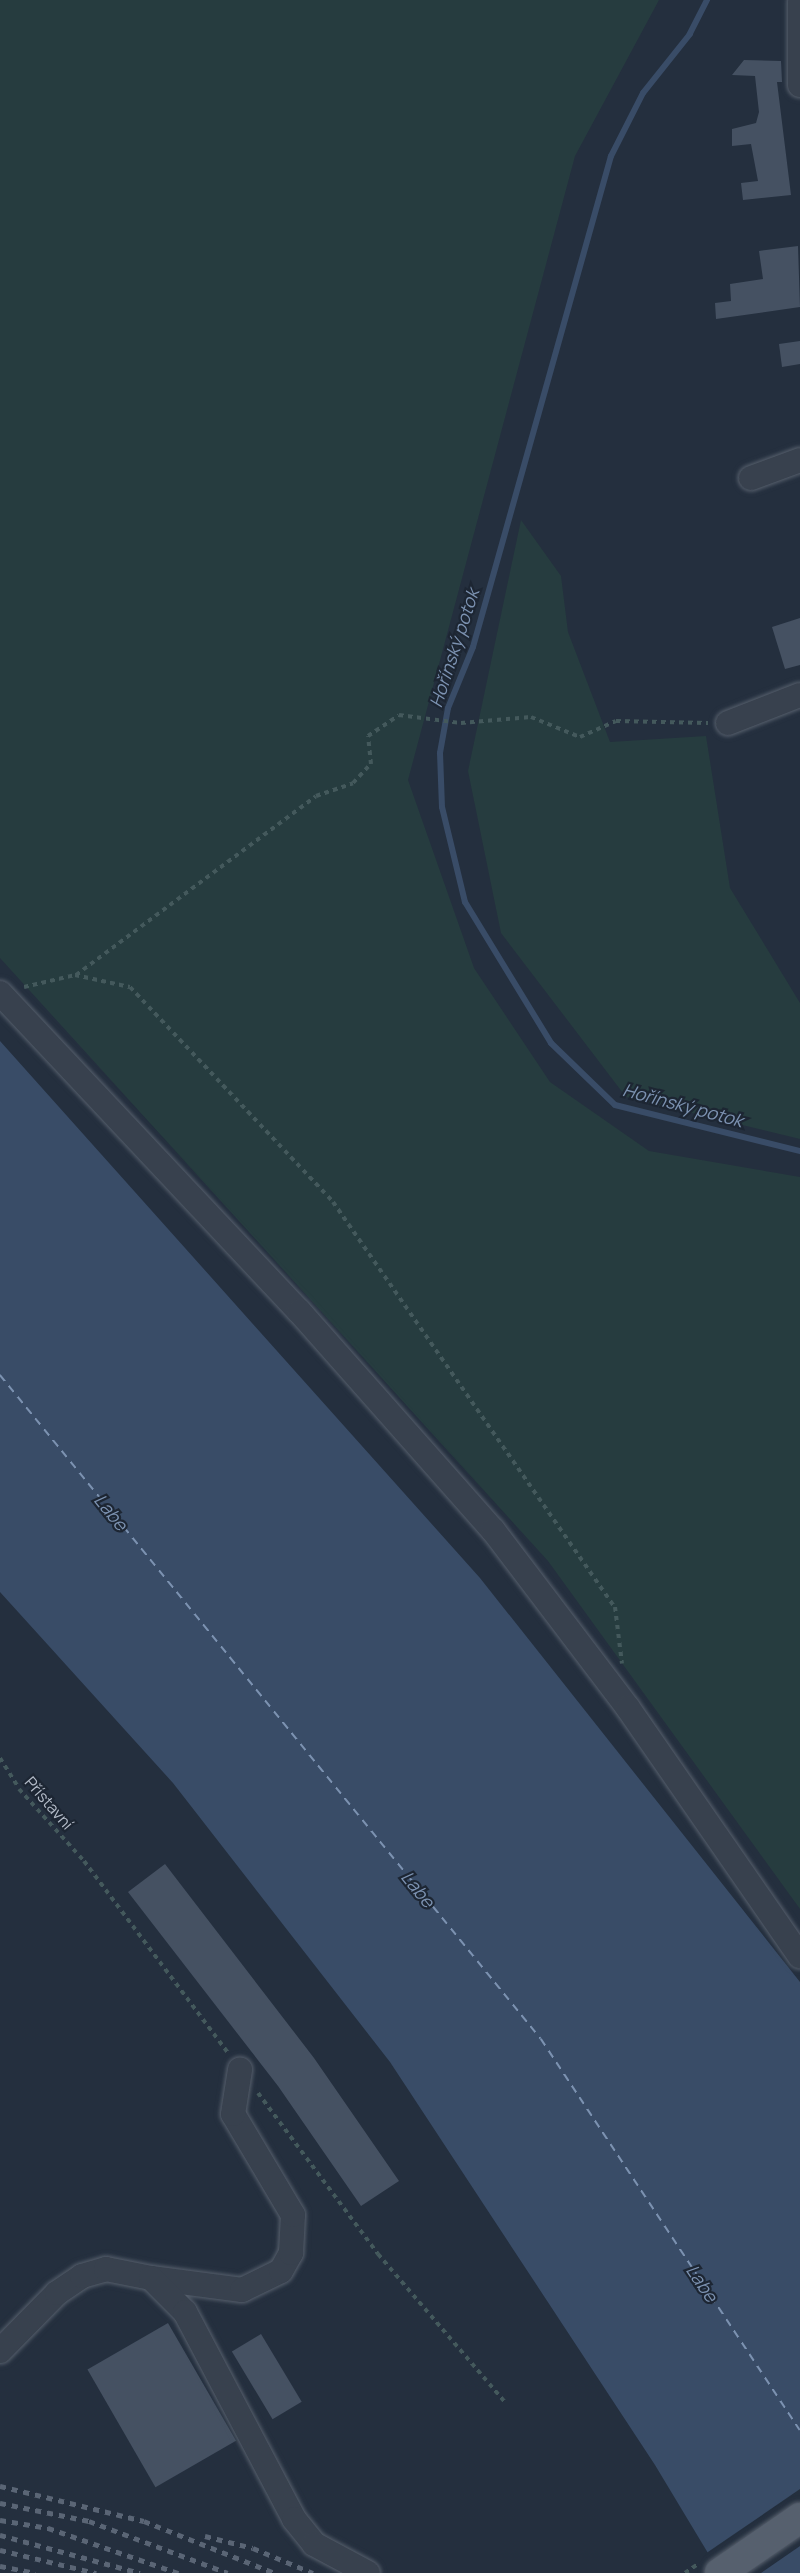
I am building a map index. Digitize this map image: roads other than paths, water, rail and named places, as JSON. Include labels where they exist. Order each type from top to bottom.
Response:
[{"type":"main road","points":[[720,2573],[800,2518]]},
{"type":"street","points":[[800,2],[800,85]]},
{"type":"street","points":[[751,478],[800,460]]},
{"type":"street","points":[[728,723],[800,695]]},
{"type":"street","points":[[5,992],[299,1311],[494,1530],[628,1708],[800,1956]]},
{"type":"street","points":[[0,2351],[57,2293],[82,2276],[106,2269],[151,2278],[242,2290],[281,2271],[291,2253],[293,2215],[233,2114],[240,2070]]},
{"type":"street","points":[[151,2278],[185,2312],[294,2519],[314,2544],[368,2573]]},
{"type":"water","name":"Labe","points":[[0,1041],[480,1578],[800,1982],[800,2573],[720,2573],[655,2465],[390,2062],[173,1783],[0,1592]]},
{"type":"waterway","name":"Hořínský potok","points":[[707,0],[690,34],[643,93],[611,156],[473,647],[448,708],[440,753],[442,807],[465,902],[551,1043],[615,1105],[800,1151]]},
{"type":"railway","points":[[0,2486],[144,2521],[275,2573]]},
{"type":"railway","points":[[0,2503],[89,2521],[228,2573]]},
{"type":"railway","points":[[0,2520],[48,2528],[178,2573]]},
{"type":"railway","points":[[0,2535],[140,2573]]},
{"type":"railway","points":[[205,2536],[253,2548],[313,2573]]},
{"type":"railway","points":[[0,2550],[96,2573]]},
{"type":"railway","points":[[0,2566],[35,2573]]}]
